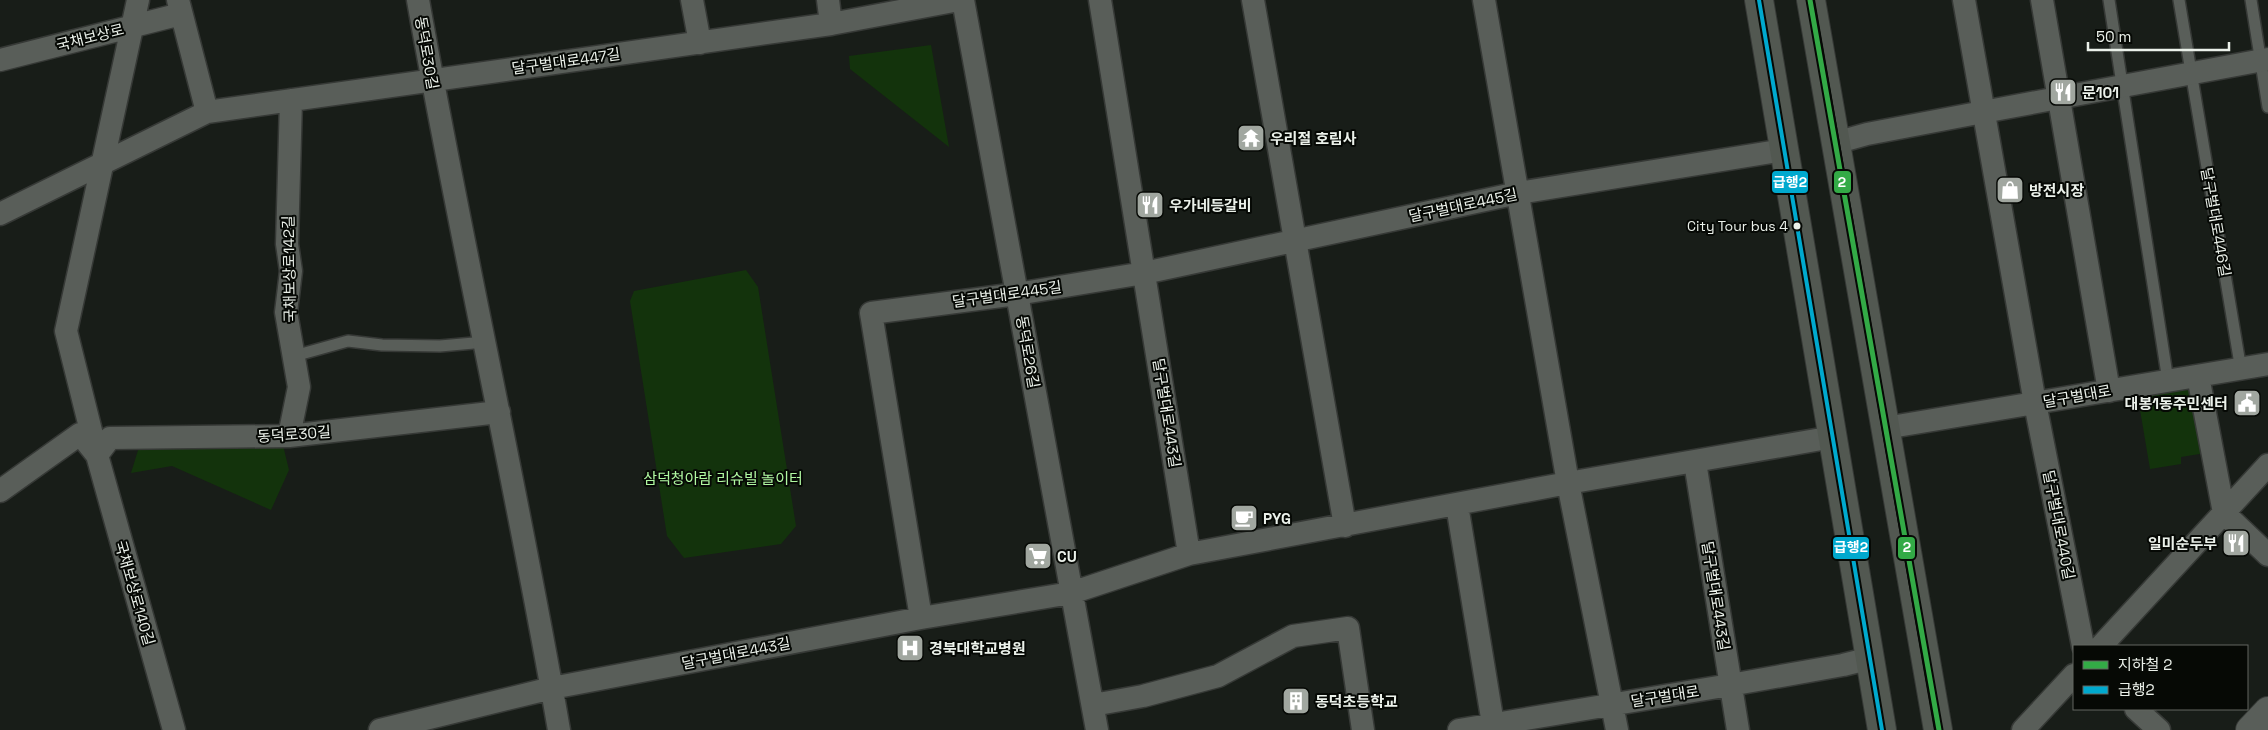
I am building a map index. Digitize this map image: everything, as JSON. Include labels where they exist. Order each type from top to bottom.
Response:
[{"type":"main road","points":[[1758,0],[1882,730]]},
{"type":"main road","points":[[1811,0],[1938,730]]},
{"type":"street","points":[[97,455],[66,332],[138,0]]},
{"type":"street","name":"동덕로30길","points":[[418,0],[559,730]]},
{"type":"street","points":[[692,0],[700,43]]},
{"type":"street","points":[[828,0],[831,24]]},
{"type":"street","name":"달구벌대로447길","points":[[432,80],[831,24],[961,0]]},
{"type":"street","name":"동덕로26길","points":[[961,0],[1097,730]]},
{"type":"street","points":[[1100,0],[1144,273]]},
{"type":"street","points":[[1252,0],[1345,526]]},
{"type":"street","points":[[1484,0],[1568,483],[1617,730]]},
{"type":"street","points":[[1964,0],[2035,403]]},
{"type":"street","points":[[2042,0],[2109,391]]},
{"type":"street","points":[[179,7],[207,112]]},
{"type":"street","name":"국채보상로","points":[[0,60],[132,26],[179,7]]},
{"type":"street","points":[[1835,143],[1866,134],[2265,60]]},
{"type":"street","points":[[0,214],[207,112],[432,80]]},
{"type":"street","name":"국채보상로142길","points":[[289,436],[299,387],[286,312],[292,272],[287,244],[291,100]]},
{"type":"street","name":"달구벌대로445길","points":[[921,618],[871,313],[1017,294],[1144,273],[1518,194],[1784,150]]},
{"type":"street","name":"달구벌대로443길","points":[[1144,273],[1189,554]]},
{"type":"street","name":"달구벌대로","points":[[1885,428],[2268,364]]},
{"type":"street","points":[[2198,376],[2224,513],[2268,555]]},
{"type":"street","name":"달구벌대로440길","points":[[2035,403],[2083,645]]},
{"type":"street","name":"동덕로30길","points":[[97,455],[110,438],[289,436],[499,412]]},
{"type":"street","points":[[0,491],[80,434],[97,455]]},
{"type":"street","name":"달구벌대로443길","points":[[552,688],[921,618],[1071,593],[1189,554],[1568,483],[1833,437]]},
{"type":"street","name":"국채보상로140길","points":[[97,455],[174,730]]},
{"type":"street","name":"달구벌대로443길","points":[[1694,462],[1738,730]]},
{"type":"street","points":[[2102,645],[2268,465]]},
{"type":"street","points":[[1457,505],[1494,727]]},
{"type":"street","points":[[1093,705],[1142,696],[1218,676],[1293,636],[1348,628],[1363,730]]},
{"type":"street","name":"달구벌대로","points":[[1459,730],[1494,727],[1843,665],[1871,658]]},
{"type":"street","points":[[2023,730],[2073,676]]},
{"type":"street","points":[[380,730],[552,688]]},
{"type":"street","points":[[2137,710],[2159,730]]},
{"type":"street","points":[[2250,730],[2268,710]]},
{"type":"lane","points":[[2109,0],[2168,381]]},
{"type":"lane","name":"달구벌대로446길","points":[[2179,0],[2241,370]]},
{"type":"lane","points":[[2251,0],[2265,60],[2268,107]]},
{"type":"lane","points":[[294,356],[348,341],[382,345],[440,346],[485,342]]},
{"type":"green space","points":[[931,45],[949,147],[850,69],[849,56]]},
{"type":"green space","name":"삼덕청아람 리슈빌 놀이터","points":[[746,270],[758,287],[796,526],[781,544],[684,558],[667,536],[630,301],[634,291]]},
{"type":"green space","points":[[2198,376],[2212,452],[2181,457],[2181,464],[2150,469],[2136,386]]},
{"type":"green space","points":[[281,437],[289,470],[271,510],[172,466],[131,473],[139,447]]},
{"type":"metro line","name":"2","points":[[1810,0],[1939,730]]},
{"type":"transit line","name":"급행2","points":[[1759,0],[1882,730]]},
{"type":"transit line","name":"급행2","points":[[1811,0],[1938,730]]},
{"type":"place","name":"문101","points":[[2063,92]]},
{"type":"place","name":"우리절 호림사","points":[[1251,138]]},
{"type":"place","name":"방전시장","points":[[2010,190]]},
{"type":"place","name":"우가네등갈비","points":[[1150,205]]},
{"type":"place","name":"City Tour bus 4","points":[[1797,226]]},
{"type":"place","name":"대봉1동주민센터","points":[[2247,403]]},
{"type":"place","name":"PYG","points":[[1244,518]]},
{"type":"place","name":"일미순두부","points":[[2236,543]]},
{"type":"place","name":"CU","points":[[1038,556]]},
{"type":"place","name":"경북대학교병원","points":[[910,648]]},
{"type":"place","name":"동덕초등학교","points":[[1296,701]]}]
